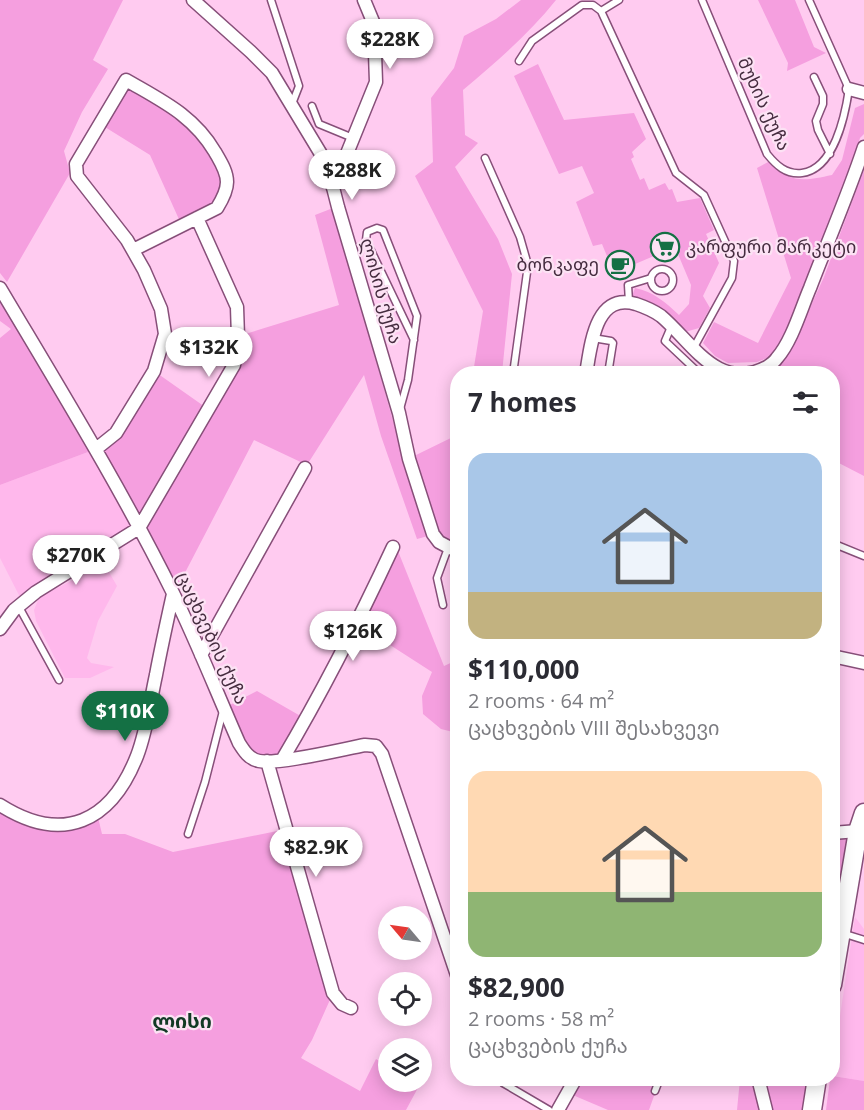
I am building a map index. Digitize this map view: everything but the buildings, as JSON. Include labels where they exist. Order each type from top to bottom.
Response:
[{"type":"main road","points":[[840,939],[858,831],[864,813]]},
{"type":"main road","points":[[812,1110],[816,1086]]},
{"type":"street","name":"ლისის ქუჩა","points":[[193,0],[265,66],[327,164],[399,413],[409,459],[433,534],[439,542],[450,548]]},
{"type":"street","points":[[333,188],[376,82],[374,24],[364,0]]},
{"type":"street","points":[[96,449],[116,433],[154,371],[165,334],[161,309],[133,250],[76,176],[75,171],[76,164],[126,80],[181,112],[206,136],[223,166],[227,182],[224,195],[217,208],[133,250]]},
{"type":"street","points":[[849,88],[864,93]]},
{"type":"street","points":[[768,366],[777,359],[784,348],[843,206],[864,147]]},
{"type":"street","points":[[0,629],[36,592],[139,528],[234,365],[238,337],[237,307],[196,219]]},
{"type":"street","name":"ცაცხვების ქუჩა","points":[[0,288],[96,449],[139,528],[173,594],[246,753],[260,761],[267,761]]},
{"type":"street","points":[[588,366],[599,318],[605,310],[614,305],[629,302],[645,307],[661,316],[693,350],[714,366]]},
{"type":"street","points":[[201,655],[305,468]]},
{"type":"street","points":[[282,760],[307,719],[393,547]]},
{"type":"street","points":[[0,805],[25,818],[47,825],[82,821],[108,804],[122,787],[137,756],[148,717],[173,594]]},
{"type":"street","points":[[840,658],[864,663]]},
{"type":"street","points":[[351,1008],[342,1004],[333,993],[267,761],[365,745],[376,746],[382,754],[450,954]]},
{"type":"street","points":[[840,832],[858,831]]},
{"type":"street","points":[[558,1110],[572,1086]]},
{"type":"street","points":[[760,1086],[766,1110]]},
{"type":"lane","points":[[271,0],[299,86],[291,105]]},
{"type":"lane","points":[[601,11],[619,0]]},
{"type":"lane","name":"მუხის ქუჩა","points":[[702,0],[767,154],[773,162],[785,171],[803,173],[820,166],[830,154]]},
{"type":"lane","points":[[809,0],[849,88],[847,104],[830,154]]},
{"type":"lane","points":[[519,61],[532,41],[582,5],[593,5],[601,11],[676,173],[704,195],[734,261],[732,278],[693,350]]},
{"type":"lane","points":[[814,77],[823,96],[823,104],[816,122],[830,154]]},
{"type":"lane","points":[[312,106],[319,124],[353,138]]},
{"type":"lane","points":[[486,158],[520,237],[528,265],[514,366]]},
{"type":"lane","points":[[399,413],[408,380],[414,340],[417,316],[383,230],[377,228],[368,232],[366,240],[414,340]]},
{"type":"lane","points":[[629,302],[628,285],[651,278]]},
{"type":"lane","points":[[671,327],[665,341],[692,366]]},
{"type":"lane","points":[[593,338],[613,343],[609,366]]},
{"type":"lane","points":[[840,546],[864,556]]},
{"type":"lane","points":[[444,605],[437,578],[450,555]]},
{"type":"lane","points":[[19,607],[59,680]]},
{"type":"lane","points":[[188,834],[205,782],[224,708]]},
{"type":"lane","points":[[841,933],[864,940]]},
{"type":"lane","points":[[507,1086],[549,1110]]},
{"type":"lane","points":[[655,1091],[657,1086]]},
{"type":"shaded area","points":[[0,0],[123,0],[93,60],[108,69],[82,112],[64,151],[70,173],[7,282],[0,273]]},
{"type":"shaded area","points":[[521,0],[556,0],[523,36],[463,90],[465,135],[478,143],[455,167],[498,239],[512,274],[503,366],[474,366],[483,311],[415,176],[433,162],[431,98],[454,68],[464,36],[496,19]]},
{"type":"shaded area","points":[[758,0],[795,0],[814,47],[826,53],[787,71],[788,63]]},
{"type":"shaded area","points":[[538,64],[564,120],[634,113],[646,139],[632,152],[634,157],[631,159],[640,180],[644,178],[649,190],[665,183],[669,190],[672,189],[677,202],[700,198],[714,230],[706,234],[719,263],[703,296],[710,308],[699,328],[685,332],[660,309],[632,296],[635,288],[648,292],[679,315],[689,304],[691,285],[675,247],[614,273],[602,244],[593,246],[576,202],[594,193],[582,166],[559,174],[514,76]]},
{"type":"shaded area","points":[[126,80],[181,112],[223,166],[224,195],[182,226],[150,155],[100,124]]},
{"type":"shaded area","points":[[864,104],[864,134],[860,138],[842,195],[792,319],[772,356],[757,362],[728,363],[715,356],[703,343],[714,322],[758,343],[791,278],[757,168],[770,161],[784,174],[798,179],[832,175],[842,160],[855,108]]},
{"type":"shaded area","points":[[864,170],[864,476],[840,464],[840,366],[777,366],[791,349],[824,277]]},
{"type":"shaded area","points":[[333,208],[428,536],[417,539],[381,436],[364,375],[307,465],[254,440],[176,590],[144,526],[237,366],[242,335],[339,305],[315,215]]},
{"type":"shaded area","points":[[0,298],[96,449],[0,485],[0,338],[11,329],[0,321]]},
{"type":"shaded area","points":[[154,371],[208,409],[139,528],[96,449],[116,433]]},
{"type":"shaded area","points":[[450,438],[450,540],[440,535],[435,527],[414,456]]},
{"type":"shaded area","points":[[96,449],[139,528],[22,601],[0,558],[0,485]]},
{"type":"shaded area","points":[[398,551],[444,666],[450,663],[450,731],[441,729],[423,714],[422,696],[432,672],[359,625]]},
{"type":"shaded area","points":[[97,568],[109,572],[117,586],[98,621],[87,658],[91,663],[114,667],[90,678],[65,678],[36,621],[34,610],[38,600],[45,594]]},
{"type":"shaded area","points":[[257,691],[304,718],[282,760],[253,758],[224,708]]},
{"type":"shaded area","points":[[0,805],[47,825],[97,813],[102,834],[125,834],[173,852],[287,829],[333,993],[312,1040],[301,1058],[360,1091],[376,1059],[378,1060],[378,1092],[416,1092],[406,1110],[0,1110]]},
{"type":"shaded area","points":[[858,831],[840,940],[840,832]]},
{"type":"shaded area","points":[[855,917],[864,929],[864,1081],[840,1077],[840,1016]]},
{"type":"shaded area","points":[[840,1077],[864,1081],[864,1110],[826,1110],[829,1086],[840,1086]]},
{"type":"shaded area","points":[[572,1086],[658,1086],[649,1110],[608,1110],[568,1093]]},
{"type":"shaded area","points":[[739,1086],[816,1086],[812,1110],[737,1110]]},
{"type":"place","name":"კარფური მარკეტი","points":[[665,247]]},
{"type":"place","name":"ბონკაფე","points":[[620,265]]},
{"type":"district","name":"ლისი","points":[[182,1021]]}]
